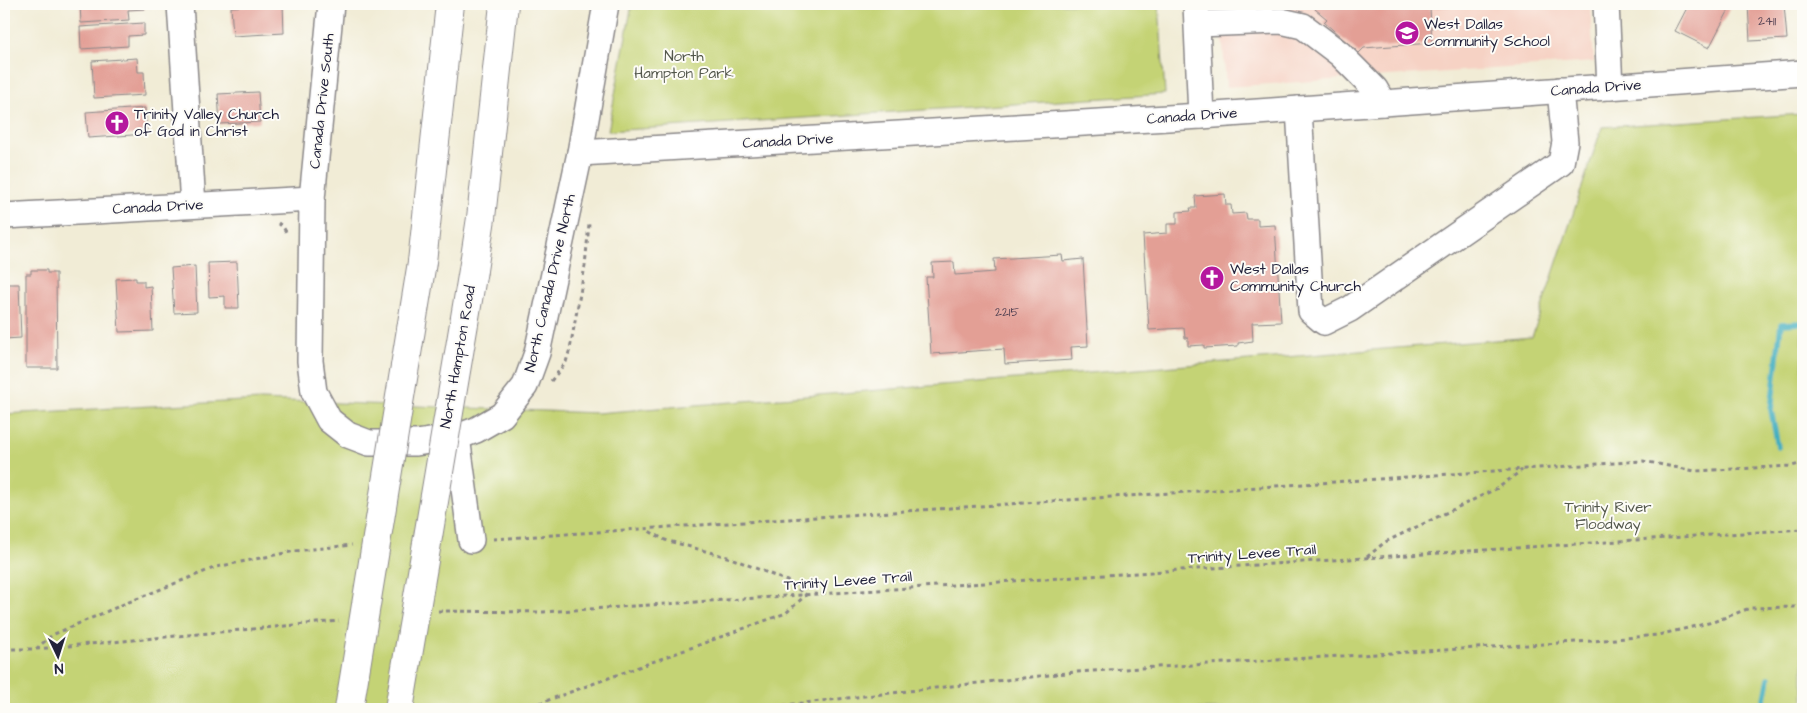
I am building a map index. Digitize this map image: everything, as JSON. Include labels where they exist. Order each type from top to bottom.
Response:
[{"type":"main road","points":[[349,709],[422,262],[450,4]]},
{"type":"main road","name":"North Hampton Road","points":[[399,709],[481,218],[504,4]]},
{"type":"street","points":[[180,4],[193,205]]},
{"type":"street","name":"Canada Drive South","points":[[312,199],[332,4]]},
{"type":"street","points":[[580,153],[606,4]]},
{"type":"street","points":[[1606,4],[1610,86]]},
{"type":"street","points":[[1201,116],[1197,14],[1303,26],[1340,54],[1375,89],[1383,103]]},
{"type":"street","name":"Canada Drive","points":[[580,153],[1201,116],[1803,73]]},
{"type":"street","points":[[1299,109],[1311,311],[1324,322],[1350,310],[1561,163],[1565,142],[1560,90]]},
{"type":"street","name":"North Canada Drive North","points":[[312,199],[310,361],[314,392],[329,420],[348,435],[369,443],[416,443],[457,437],[476,430],[502,415],[525,386],[536,353],[580,153]]},
{"type":"street","name":"Canada Drive","points":[[4,216],[312,199]]},
{"type":"street","points":[[457,437],[471,540]]},
{"type":"path","points":[[471,540],[647,530],[1643,461],[1695,471],[1792,466],[1803,463]]},
{"type":"path","points":[[1366,558],[1385,542],[1498,488],[1522,469]]},
{"type":"path","name":"Trinity Levee Trail","points":[[703,601],[1803,529]]},
{"type":"path","points":[[524,709],[786,613],[806,595],[787,581],[731,558],[665,540],[647,530]]},
{"type":"path","points":[[36,649],[52,635],[216,568],[295,551],[359,545]]},
{"type":"path","points":[[751,709],[1075,672],[1658,635],[1713,622],[1750,608],[1795,606],[1803,609]]},
{"type":"shaded area","name":"West Dallas Community School","points":[[1220,4],[1590,4],[1594,62],[1226,87]]},
{"type":"green space","name":"North Hampton Park","points":[[632,4],[1159,4],[1165,94],[608,131]]},
{"type":"green space","name":"Trinity River Floodway","points":[[1803,114],[1803,709],[4,709],[4,414],[261,400],[597,413],[1532,337],[1602,127]]},
{"type":"building","points":[[80,4],[144,4],[145,9],[128,10],[129,20],[81,23]]},
{"type":"building","points":[[283,4],[284,33],[233,36],[231,7]]},
{"type":"building","points":[[1315,4],[1471,5],[1430,8],[1432,43],[1364,48],[1359,53],[1324,22],[1327,19],[1315,9]]},
{"type":"building","points":[[1689,4],[1732,4],[1709,48],[1675,31]]},
{"type":"building","points":[[1748,4],[1784,4],[1787,39],[1750,41]]},
{"type":"building","points":[[144,23],[144,35],[128,36],[128,46],[81,49],[80,27]]},
{"type":"building","points":[[137,58],[138,72],[144,72],[145,95],[94,98],[92,61]]},
{"type":"building","points":[[258,92],[260,122],[220,124],[218,94]]},
{"type":"building","name":"Trinity Valley Church of God in Christ","points":[[145,108],[147,134],[88,138],[86,112]]},
{"type":"building","name":"West Dallas Community Church","points":[[1225,194],[1226,205],[1231,205],[1232,214],[1246,213],[1247,219],[1258,219],[1258,226],[1275,225],[1281,322],[1252,323],[1253,341],[1238,343],[1238,346],[1204,348],[1204,345],[1188,346],[1188,338],[1185,338],[1184,328],[1149,330],[1143,235],[1167,233],[1167,224],[1177,224],[1177,212],[1191,211],[1190,208],[1196,208],[1195,196]]},
{"type":"building","points":[[1062,255],[1063,261],[1083,259],[1088,346],[1071,347],[1072,360],[1005,364],[1004,349],[931,354],[926,277],[933,277],[932,263],[954,262],[955,275],[995,272],[994,259]]},
{"type":"building","points":[[237,262],[239,308],[225,308],[225,296],[209,297],[208,263]]},
{"type":"building","points":[[195,266],[197,312],[174,313],[171,268]]},
{"type":"building","points":[[31,270],[47,270],[47,273],[56,273],[57,368],[26,368],[26,274],[31,274]]},
{"type":"building","points":[[136,278],[136,281],[144,281],[144,287],[151,286],[153,331],[119,332],[116,279]]},
{"type":"building","points":[[4,284],[19,284],[21,338],[4,339]]},
{"type":"waterway","points":[[1778,447],[1771,410],[1781,324],[1803,323]]},
{"type":"waterway","points":[[1763,709],[1769,678]]},
{"type":"place","name":"West Dallas Community School","points":[[1407,33]]},
{"type":"place","name":"Trinity Valley Church of God in Christ","points":[[117,123]]},
{"type":"place","name":"West Dallas Community Church","points":[[1212,278]]}]
